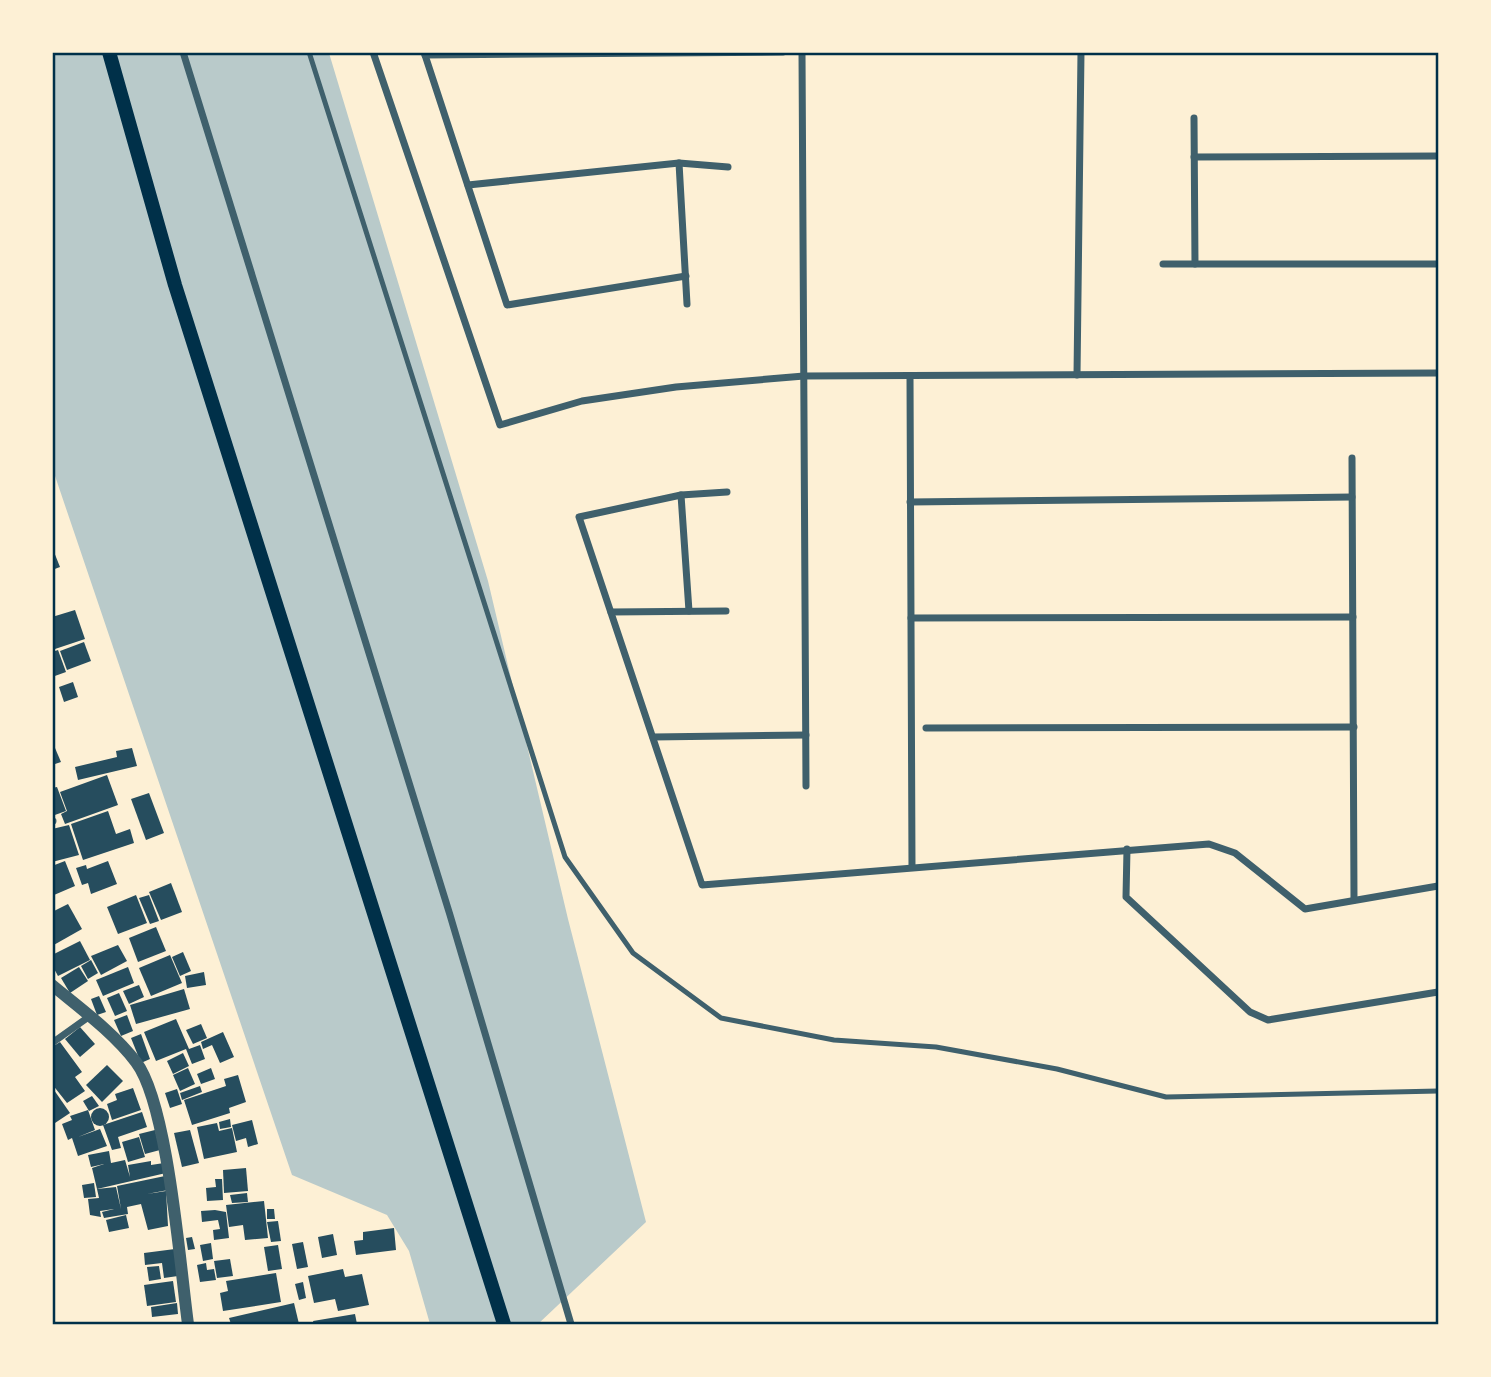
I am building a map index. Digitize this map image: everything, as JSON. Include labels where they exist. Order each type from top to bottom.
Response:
[{"type":"main road","points":[[108,52],[175,285],[504,1325]]},
{"type":"street","points":[[183,52],[446,901],[570,1325]]},
{"type":"street","points":[[373,52],[500,425],[582,401],[676,387],[804,376],[1438,373]]},
{"type":"street","points":[[686,276],[507,305],[425,54],[783,52]]},
{"type":"street","points":[[802,52],[806,786]]},
{"type":"street","points":[[1077,375],[1081,52]]},
{"type":"street","points":[[1194,118],[1195,264]]},
{"type":"street","points":[[1194,156],[1438,156]]},
{"type":"street","points":[[468,185],[679,163],[728,167]]},
{"type":"street","points":[[679,163],[687,304]]},
{"type":"street","points":[[1163,264],[1438,264]]},
{"type":"street","points":[[910,376],[912,867]]},
{"type":"street","points":[[1352,458],[1354,900]]},
{"type":"street","points":[[727,492],[681,495],[579,517],[702,885],[1209,844],[1235,853],[1305,909],[1438,886]]},
{"type":"street","points":[[681,495],[690,611]]},
{"type":"street","points":[[911,502],[1352,497]]},
{"type":"street","points":[[611,612],[726,611]]},
{"type":"street","points":[[911,618],[1353,617]]},
{"type":"street","points":[[926,728],[1353,727]]},
{"type":"street","points":[[653,737],[806,735]]},
{"type":"street","points":[[1127,849],[1126,897],[1250,1012],[1268,1020],[1438,992]]},
{"type":"street","points":[[52,985],[90,1016],[138,1064],[152,1098],[165,1156],[188,1325]]},
{"type":"street","points":[[52,1043],[90,1016]]},
{"type":"lane","points":[[309,52],[565,857],[634,953],[720,1018],[834,1040],[936,1047],[1057,1069],[1166,1097],[1438,1091]]},
{"type":"shaded area","points":[[52,53],[329,53],[488,581],[568,919],[646,1222],[538,1324],[430,1324],[409,1251],[387,1215],[292,1175],[53,470]]},
{"type":"building","points":[[52,547],[60,567],[52,570]]},
{"type":"building","points":[[75,610],[85,639],[52,650],[52,617]]},
{"type":"building","points":[[84,642],[91,661],[67,670],[60,651]]},
{"type":"building","points":[[58,650],[66,672],[52,677],[52,652]]},
{"type":"building","points":[[73,682],[78,697],[64,702],[59,687]]},
{"type":"building","points":[[52,741],[61,762],[52,765]]},
{"type":"building","points":[[132,748],[137,766],[78,780],[75,767],[117,757],[116,751]]},
{"type":"building","points":[[107,775],[118,805],[65,824],[61,814],[67,811],[60,792]]},
{"type":"building","points":[[57,787],[66,811],[52,816],[52,788]]},
{"type":"building","points":[[149,793],[164,833],[146,840],[131,799]]},
{"type":"building","points":[[108,811],[116,834],[130,829],[134,843],[83,860],[71,824]]},
{"type":"building","points":[[69,825],[79,855],[52,862],[52,829]]},
{"type":"building","points":[[65,861],[75,886],[54,895],[52,866]]},
{"type":"building","points":[[108,861],[117,884],[91,894],[88,883],[82,885],[76,868],[86,865],[87,869]]},
{"type":"building","points":[[171,883],[182,912],[161,920],[149,892]]},
{"type":"building","points":[[136,895],[147,923],[118,934],[107,907]]},
{"type":"building","points":[[149,895],[159,921],[150,924],[139,898]]},
{"type":"building","points":[[68,904],[82,929],[52,946],[52,912]]},
{"type":"building","points":[[156,927],[166,951],[138,962],[129,938]]},
{"type":"building","points":[[80,941],[90,960],[58,976],[52,965],[52,955]]},
{"type":"building","points":[[118,945],[127,961],[101,975],[91,956]]},
{"type":"building","points":[[183,952],[191,971],[180,976],[172,957]]},
{"type":"building","points":[[170,955],[182,983],[151,996],[139,968]]},
{"type":"building","points":[[91,960],[98,973],[88,979],[81,966]]},
{"type":"building","points":[[79,967],[88,981],[70,993],[61,978]]},
{"type":"building","points":[[128,967],[134,983],[103,996],[96,980]]},
{"type":"building","points":[[204,972],[206,985],[187,988],[185,976]]},
{"type":"building","points":[[139,985],[144,997],[129,1004],[123,991]]},
{"type":"building","points":[[184,989],[190,1009],[136,1024],[130,1005]]},
{"type":"building","points":[[119,993],[127,1011],[115,1016],[107,998]]},
{"type":"building","points":[[99,996],[106,1012],[97,1015],[91,999]]},
{"type":"building","points":[[127,1015],[133,1031],[121,1036],[114,1020]]},
{"type":"building","points":[[176,1019],[189,1049],[200,1045],[205,1059],[192,1064],[186,1049],[156,1061],[144,1032]]},
{"type":"building","points":[[201,1024],[207,1038],[193,1044],[186,1030]]},
{"type":"building","points":[[80,1027],[95,1044],[80,1057],[65,1039]]},
{"type":"building","points":[[223,1032],[234,1057],[220,1063],[212,1045],[203,1049],[201,1042]]},
{"type":"building","points":[[141,1034],[150,1059],[141,1063],[131,1038]]},
{"type":"building","points":[[60,1042],[82,1072],[75,1077],[85,1091],[67,1103],[52,1084],[52,1047]]},
{"type":"building","points":[[183,1053],[189,1066],[173,1074],[167,1061]]},
{"type":"building","points":[[107,1065],[123,1081],[102,1102],[86,1085]]},
{"type":"building","points":[[188,1068],[195,1084],[180,1091],[173,1075]]},
{"type":"building","points":[[211,1068],[215,1079],[201,1084],[197,1074]]},
{"type":"building","points":[[238,1075],[246,1102],[229,1108],[230,1113],[192,1125],[184,1100],[226,1086],[224,1079]]},
{"type":"building","points":[[200,1086],[202,1092],[182,1100],[180,1093]]},
{"type":"building","points":[[133,1088],[141,1110],[112,1120],[107,1104],[117,1100],[115,1094]]},
{"type":"building","points":[[177,1089],[182,1104],[170,1108],[165,1093]]},
{"type":"building","points":[[54,1090],[70,1113],[52,1125],[52,1092]]},
{"type":"building","points":[[92,1096],[99,1106],[89,1111],[83,1101]]},
{"type":"building","points":[[100,1108],[106,1111],[109,1117],[106,1123],[100,1126],[94,1123],[91,1117],[94,1111]]},
{"type":"building","points":[[88,1110],[95,1130],[78,1137],[100,1129],[107,1146],[78,1156],[72,1138],[68,1140],[62,1124],[72,1120],[70,1116]]},
{"type":"building","points":[[142,1112],[147,1127],[118,1137],[121,1148],[112,1150],[103,1125]]},
{"type":"building","points":[[230,1119],[231,1127],[220,1129],[219,1122]]},
{"type":"building","points":[[252,1120],[258,1144],[248,1147],[246,1138],[236,1141],[232,1125]]},
{"type":"building","points":[[217,1123],[219,1131],[232,1128],[237,1152],[204,1159],[197,1127]]},
{"type":"building","points":[[155,1130],[160,1150],[145,1154],[139,1134]]},
{"type":"building","points":[[190,1130],[199,1163],[182,1167],[174,1133]]},
{"type":"building","points":[[139,1137],[145,1157],[128,1162],[122,1142]]},
{"type":"building","points":[[109,1151],[111,1163],[125,1160],[130,1177],[128,1165],[151,1161],[151,1165],[164,1163],[166,1173],[97,1189],[92,1168],[104,1164],[91,1167],[88,1155]]},
{"type":"building","points":[[246,1168],[248,1191],[224,1193],[223,1170]]},
{"type":"building","points":[[165,1176],[168,1190],[147,1194],[166,1191],[168,1226],[148,1230],[141,1204],[127,1207],[128,1214],[104,1218],[102,1212],[114,1209],[100,1211],[101,1217],[90,1215],[88,1199],[99,1198],[97,1189],[116,1187],[121,1209],[117,1186]]},
{"type":"building","points":[[215,1179],[222,1179],[223,1200],[207,1201],[206,1188],[216,1187]]},
{"type":"building","points":[[94,1183],[96,1197],[84,1198],[82,1185]]},
{"type":"building","points":[[247,1193],[248,1202],[232,1203],[230,1195]]},
{"type":"building","points":[[264,1201],[268,1238],[245,1240],[243,1225],[229,1227],[226,1205]]},
{"type":"building","points":[[267,1209],[274,1209],[275,1219],[267,1219]]},
{"type":"building","points":[[201,1211],[226,1212],[229,1238],[214,1240],[213,1230],[220,1229],[218,1220],[202,1222]]},
{"type":"building","points":[[126,1215],[129,1228],[109,1232],[106,1220]]},
{"type":"building","points":[[278,1221],[281,1241],[271,1242],[267,1222]]},
{"type":"building","points":[[394,1228],[396,1250],[356,1255],[354,1241],[363,1240],[363,1232]]},
{"type":"building","points":[[333,1234],[337,1255],[322,1258],[318,1237]]},
{"type":"building","points":[[192,1237],[195,1249],[188,1250],[186,1238]]},
{"type":"building","points":[[303,1242],[308,1267],[297,1269],[292,1244]]},
{"type":"building","points":[[211,1243],[213,1259],[203,1261],[200,1245]]},
{"type":"building","points":[[278,1245],[282,1269],[268,1271],[264,1247]]},
{"type":"building","points":[[175,1249],[178,1276],[164,1278],[162,1263],[145,1265],[144,1253]]},
{"type":"building","points":[[230,1259],[233,1276],[217,1278],[214,1261]]},
{"type":"building","points":[[206,1263],[207,1270],[214,1269],[216,1280],[200,1282],[197,1265]]},
{"type":"building","points":[[159,1266],[161,1279],[149,1281],[147,1267]]},
{"type":"building","points":[[343,1269],[345,1277],[362,1274],[369,1305],[338,1311],[335,1299],[314,1303],[308,1276]]},
{"type":"building","points":[[276,1273],[281,1302],[223,1311],[220,1293],[228,1291],[226,1281]]},
{"type":"building","points":[[173,1281],[176,1302],[147,1306],[144,1285]]},
{"type":"building","points":[[303,1282],[306,1298],[299,1300],[295,1284]]},
{"type":"building","points":[[177,1303],[178,1314],[152,1317],[151,1307]]},
{"type":"building","points":[[294,1303],[299,1324],[231,1324],[229,1318]]},
{"type":"building","points":[[355,1314],[357,1324],[314,1324],[313,1321]]}]
